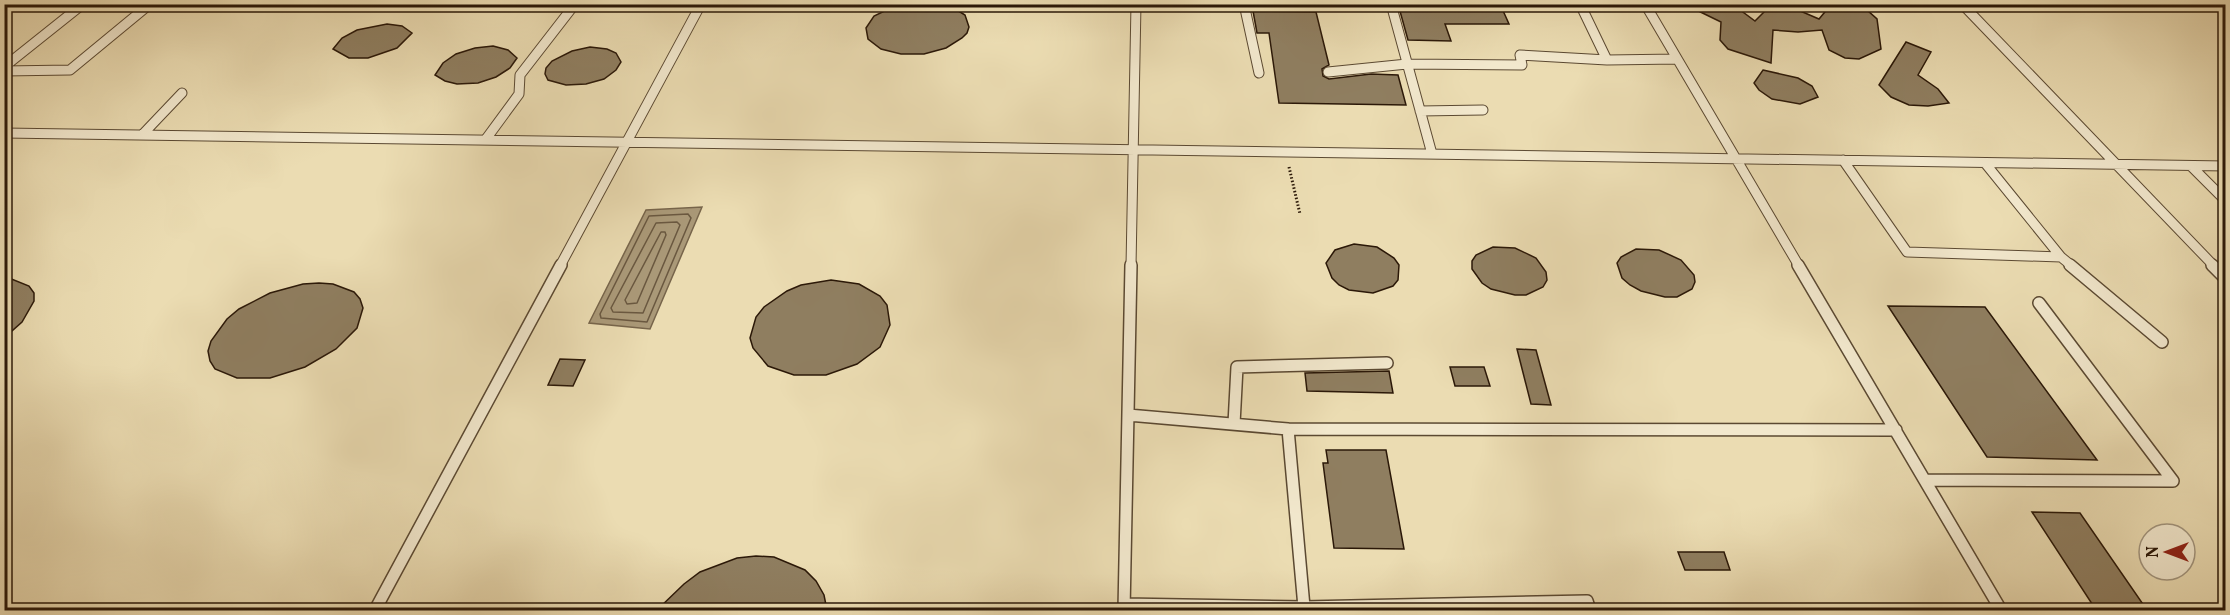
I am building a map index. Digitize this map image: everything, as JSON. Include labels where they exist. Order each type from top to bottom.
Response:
[{"type":"lane","points":[[4,69],[83,4]]},
{"type":"lane","points":[[4,69],[70,70],[150,4]]},
{"type":"lane","points":[[486,140],[519,94],[520,75],[574,4]]},
{"type":"lane","points":[[375,610],[701,4]]},
{"type":"lane","points":[[1136,4],[1124,607],[1304,607],[1587,601],[1590,610]]},
{"type":"lane","points":[[1244,4],[1259,73]]},
{"type":"lane","points":[[1391,4],[1432,154]]},
{"type":"lane","points":[[1580,4],[1607,60]]},
{"type":"lane","points":[[1645,4],[2001,610]]},
{"type":"lane","points":[[1962,4],[2226,279]]},
{"type":"lane","points":[[1328,72],[1407,64],[1522,65],[1520,55],[1607,60],[1677,59]]},
{"type":"lane","points":[[142,135],[183,93]]},
{"type":"lane","points":[[1420,111],[1483,110]]},
{"type":"lane","points":[[4,133],[2226,166]]},
{"type":"lane","points":[[1843,160],[1907,252],[2061,257]]},
{"type":"lane","points":[[1985,163],[2061,257],[2162,342]]},
{"type":"lane","points":[[2191,166],[2226,201]]},
{"type":"lane","points":[[1924,480],[2174,481],[2039,303]]},
{"type":"lane","points":[[1234,424],[1237,367],[1387,363]]},
{"type":"lane","points":[[1128,415],[1288,429],[1896,430]]},
{"type":"lane","points":[[1288,429],[1304,607]]},
{"type":"path","points":[[1286,152],[1300,214]]},
{"type":"water","points":[[702,207],[650,329],[589,323],[646,210]]},
{"type":"building","points":[[899,4],[945,4],[965,15],[969,27],[967,33],[946,48],[924,54],[901,54],[881,49],[868,39],[866,28],[874,16]]},
{"type":"building","points":[[1398,4],[1500,4],[1509,24],[1445,24],[1451,41],[1408,40]]},
{"type":"building","points":[[1684,4],[1732,4],[1755,21],[1772,4],[1774,8],[1798,10],[1819,19],[1829,7],[1851,5],[1868,11],[1877,19],[1881,49],[1859,59],[1845,58],[1829,50],[1822,30],[1798,32],[1773,30],[1771,63],[1728,49],[1720,40],[1721,22]]},
{"type":"building","points":[[1253,11],[1316,12],[1329,65],[1322,69],[1323,76],[1329,79],[1371,74],[1398,75],[1406,105],[1279,103],[1269,33],[1257,33]]},
{"type":"building","points":[[387,24],[402,26],[412,33],[397,48],[368,58],[349,58],[333,49],[342,38],[357,30]]},
{"type":"building","points":[[1906,42],[1931,52],[1918,75],[1938,89],[1949,103],[1928,106],[1909,105],[1891,97],[1879,85]]},
{"type":"building","points":[[493,46],[508,50],[517,58],[510,68],[496,77],[478,83],[457,84],[435,75],[443,63],[456,54],[475,48]]},
{"type":"building","points":[[590,47],[607,49],[616,53],[621,62],[616,70],[604,79],[586,84],[566,85],[548,80],[545,74],[546,68],[552,61],[572,51]]},
{"type":"building","points":[[1763,70],[1798,78],[1812,86],[1818,97],[1800,104],[1772,99],[1759,90],[1754,83]]},
{"type":"building","points":[[1354,244],[1377,247],[1394,258],[1399,265],[1398,280],[1393,286],[1373,293],[1349,290],[1332,278],[1326,263],[1335,250]]},
{"type":"building","points":[[1493,247],[1515,248],[1536,258],[1546,272],[1547,280],[1543,287],[1526,295],[1515,295],[1491,289],[1482,283],[1472,269],[1472,261],[1476,255]]},
{"type":"building","points":[[1636,249],[1659,250],[1681,260],[1694,275],[1695,282],[1692,289],[1677,297],[1665,297],[1641,291],[1630,285],[1622,278],[1617,263],[1621,257]]},
{"type":"building","points":[[4,276],[29,286],[34,293],[34,301],[22,322],[4,338]]},
{"type":"building","points":[[831,280],[859,284],[880,296],[887,305],[890,325],[880,347],[857,364],[826,375],[794,375],[768,366],[753,348],[750,338],[756,317],[764,307],[787,291],[801,285]]},
{"type":"building","points":[[303,284],[333,284],[354,292],[363,308],[357,328],[336,349],[305,367],[270,378],[237,378],[215,369],[208,351],[211,341],[227,319],[239,309],[270,293]]},
{"type":"building","points":[[1888,306],[1985,307],[2097,460],[1987,457]]},
{"type":"building","points":[[1517,349],[1536,350],[1551,405],[1531,404]]},
{"type":"building","points":[[560,359],[585,360],[573,386],[548,385]]},
{"type":"building","points":[[1450,367],[1484,367],[1490,386],[1455,386]]},
{"type":"building","points":[[1389,371],[1393,393],[1307,391],[1305,373]]},
{"type":"building","points":[[1326,450],[1386,450],[1404,549],[1334,548],[1323,463],[1328,463]]},
{"type":"building","points":[[2032,512],[2080,513],[2147,610],[2096,610]]},
{"type":"building","points":[[1678,552],[1724,552],[1730,570],[1685,570]]},
{"type":"building","points":[[774,557],[805,570],[816,581],[824,595],[827,610],[657,610],[700,572],[737,558]]}]
